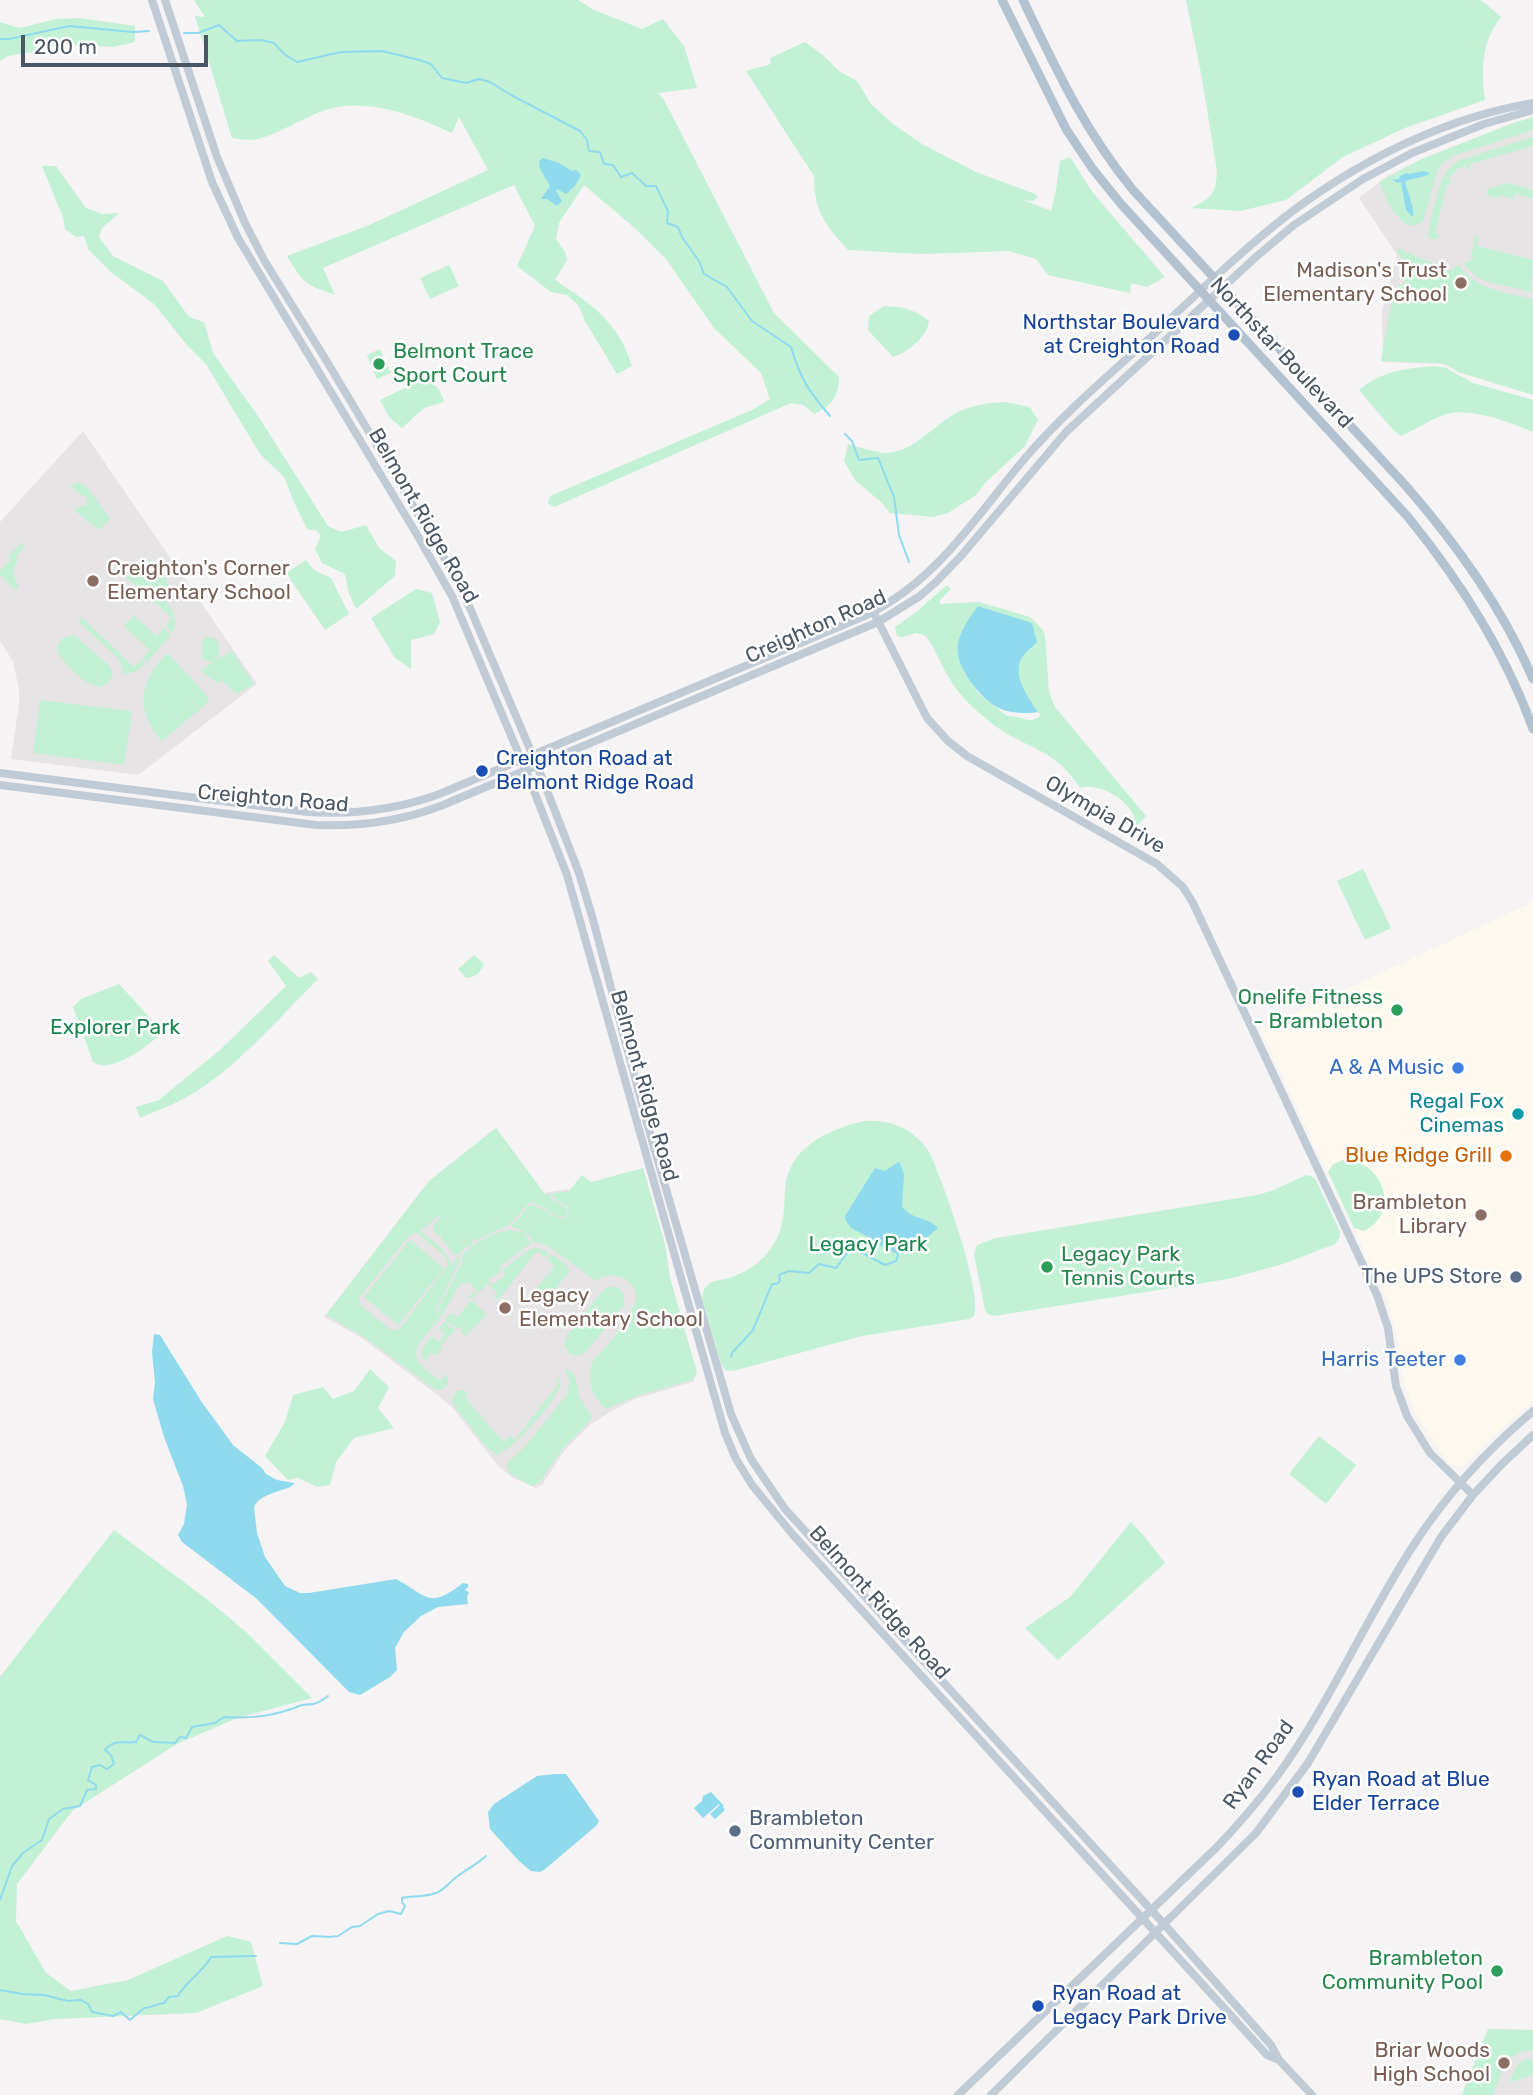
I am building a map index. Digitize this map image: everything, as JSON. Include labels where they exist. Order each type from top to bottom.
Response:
[{"type":"main road","name":"Belmont Ridge Road","points":[[152,0],[212,182],[238,238],[452,596],[526,771],[567,876],[712,1392],[724,1433],[736,1459],[752,1485],[794,1536],[1267,2055],[1279,2060]]},
{"type":"main road","name":"Belmont Ridge Road","points":[[165,0],[217,157],[245,223],[264,260],[452,571],[537,766],[585,894],[647,1123],[731,1414],[751,1459],[785,1509],[1164,1924],[1312,2095]]},
{"type":"main road","name":"Northstar Boulevard","points":[[1002,0],[1054,108],[1078,149],[1121,205],[1427,540],[1468,597],[1494,642],[1533,729]]},
{"type":"main road","name":"Northstar Boulevard","points":[[1023,0],[1071,98],[1105,155],[1133,190],[1445,531],[1504,620],[1533,679]]},
{"type":"main road","name":"Creighton Road","points":[[0,773],[340,814],[393,808],[415,803],[520,760],[874,611],[899,597],[926,576],[953,549],[1057,424],[1200,291],[1292,211],[1380,156],[1450,125],[1501,109],[1533,103]]},
{"type":"main road","name":"Creighton Road","points":[[0,785],[316,825],[383,822],[422,813],[526,771],[878,622],[920,596],[948,570],[1066,432],[1294,225],[1370,175],[1431,145],[1484,124],[1533,110]]},
{"type":"main road","name":"Olympia Drive","points":[[874,611],[927,718],[948,741],[976,761],[1157,863],[1183,887],[1223,966],[1377,1295],[1388,1328],[1394,1377],[1401,1403],[1422,1443],[1473,1495]]},
{"type":"main road","name":"Ryan Road","points":[[958,2095],[1230,1833],[1279,1774],[1403,1562],[1431,1520],[1459,1483],[1501,1439],[1533,1411]]},
{"type":"main road","name":"Ryan Road","points":[[991,2095],[1256,1833],[1283,1800],[1318,1747],[1441,1537],[1473,1495],[1533,1435]]},
{"type":"shaded area","name":"Madison's Trust Elementary School","points":[[1533,117],[1533,394],[1459,372],[1443,364],[1383,362],[1382,311],[1397,255],[1359,198],[1387,176],[1422,159]]},
{"type":"shaded area","name":"Creighton's Corner Elementary School","points":[[83,431],[257,684],[138,775],[11,759],[19,689],[13,662],[0,640],[0,522]]},
{"type":"shaded area","points":[[1533,902],[1533,1401],[1468,1462],[1455,1466],[1439,1451],[1413,1409],[1403,1378],[1389,1304],[1260,1029]]},
{"type":"shaded area","name":"Legacy Elementary School","points":[[496,1128],[544,1193],[567,1189],[577,1198],[643,1168],[697,1373],[693,1382],[635,1399],[591,1424],[565,1450],[542,1485],[536,1488],[513,1478],[498,1466],[453,1408],[436,1394],[362,1338],[324,1317],[429,1181]]},
{"type":"shaded area","name":"Briar Woods High School","points":[[1488,2029],[1533,2030],[1533,2095],[1462,2095]]},
{"type":"green space","points":[[194,0],[578,0],[594,10],[642,29],[663,19],[684,46],[697,88],[658,93],[774,313],[839,377],[833,400],[814,414],[803,405],[791,403],[554,507],[548,503],[550,496],[752,410],[770,399],[761,373],[714,328],[666,259],[636,229],[584,185],[559,223],[556,239],[567,260],[555,280],[592,306],[619,337],[632,366],[617,374],[578,305],[567,295],[551,292],[517,266],[535,226],[514,185],[323,268],[335,295],[311,285],[301,278],[287,256],[367,226],[488,170],[459,117],[452,133],[389,110],[339,107],[322,111],[258,139],[232,138],[195,16],[205,17]]},
{"type":"green space","points":[[1186,0],[1481,0],[1501,17],[1494,27],[1484,57],[1485,100],[1405,128],[1343,157],[1286,200],[1240,211],[1192,208],[1212,194],[1217,171]]},
{"type":"green space","points":[[79,18],[135,26],[135,42],[113,47],[58,44],[38,51],[8,56],[0,61],[0,22],[19,28],[57,19]]},
{"type":"green space","points":[[805,42],[839,71],[857,81],[871,104],[893,124],[922,144],[976,172],[1038,197],[1033,201],[1023,200],[1051,211],[1060,161],[1070,157],[1093,193],[1165,277],[1147,287],[1131,283],[1130,293],[1048,275],[1036,259],[1009,251],[922,254],[848,250],[822,217],[816,199],[814,176],[746,71],[771,64],[770,58]]},
{"type":"green space","points":[[1533,117],[1533,130],[1452,156],[1441,165],[1423,221],[1415,225],[1408,224],[1395,214],[1379,182],[1422,159]]},
{"type":"green space","points":[[1533,137],[1533,146],[1470,164],[1470,170],[1466,166],[1457,169],[1448,179],[1453,183],[1447,184],[1435,233],[1440,236],[1436,240],[1429,238],[1441,182],[1452,165],[1460,160]]},
{"type":"green space","points":[[42,166],[56,166],[86,208],[102,214],[119,213],[102,228],[99,237],[113,256],[163,281],[189,317],[204,322],[213,353],[260,419],[328,526],[341,532],[366,525],[379,548],[396,561],[395,576],[356,609],[349,594],[345,574],[322,563],[315,549],[321,536],[317,531],[307,529],[284,477],[260,454],[206,364],[154,304],[111,272],[88,249],[84,236],[76,237],[65,229],[63,217]]},
{"type":"green space","points":[[1507,183],[1533,190],[1533,198],[1515,194],[1513,199],[1487,195],[1488,189]]},
{"type":"green space","points":[[1476,236],[1479,236],[1477,246],[1533,260],[1531,293],[1487,281],[1471,272],[1464,263],[1474,259],[1471,257]]},
{"type":"green space","points":[[1399,248],[1452,271],[1459,265],[1466,274],[1483,285],[1533,299],[1533,395],[1458,372],[1441,363],[1381,361],[1389,314],[1398,287],[1405,282],[1408,266],[1396,250]]},
{"type":"green space","points":[[449,265],[459,286],[430,299],[420,278]]},
{"type":"green space","points":[[884,306],[908,309],[929,321],[925,333],[916,343],[893,357],[868,330],[869,316]]},
{"type":"green space","name":"Belmont Trace Sport Court","points":[[380,349],[391,373],[377,379],[367,355]]},
{"type":"green space","points":[[1434,366],[1446,368],[1473,383],[1533,400],[1533,432],[1491,417],[1456,412],[1441,416],[1401,436],[1359,390],[1386,374]]},
{"type":"green space","points":[[422,377],[436,387],[444,402],[424,408],[402,428],[389,417],[380,400]]},
{"type":"green space","points":[[1004,402],[1030,407],[1038,420],[1025,446],[985,483],[976,495],[948,513],[933,517],[890,513],[855,480],[844,461],[848,444],[885,453],[895,452],[914,444],[962,410]]},
{"type":"green space","points":[[78,482],[87,487],[110,519],[99,530],[75,511],[77,507],[87,505],[85,495],[81,495],[71,486]]},
{"type":"green space","points":[[22,543],[28,549],[24,547],[16,557],[18,560],[14,573],[19,586],[12,593],[14,589],[0,577],[0,570],[11,560],[8,556]]},
{"type":"green space","points":[[151,559],[170,586],[161,593],[174,617],[173,633],[166,626],[172,618],[126,577],[130,573],[134,576],[143,567],[142,564]]},
{"type":"green space","points":[[306,560],[314,570],[331,578],[349,614],[325,630],[286,573]]},
{"type":"green space","points":[[947,585],[951,589],[939,601],[941,604],[979,602],[1030,617],[1043,630],[1045,636],[1049,692],[1055,707],[1146,816],[1136,827],[1134,816],[1125,803],[1103,789],[1080,788],[1060,764],[1002,731],[979,712],[953,684],[926,636],[917,633],[897,636],[895,627]],"holes":[[[1032,648],[1022,656],[1018,670],[1027,696],[1041,715],[1033,720],[1007,716],[980,695],[964,672]]]},
{"type":"green space","points":[[416,589],[432,593],[440,622],[434,634],[411,640],[411,669],[395,658],[371,618]]},
{"type":"green space","points":[[134,615],[156,636],[164,628],[171,635],[147,662],[143,658],[150,650],[124,626]]},
{"type":"green space","points":[[82,618],[134,667],[141,660],[145,664],[135,672],[124,674],[119,659],[79,622]]},
{"type":"green space","points":[[74,635],[110,666],[113,675],[107,683],[101,686],[85,681],[58,654],[57,647],[61,639]]},
{"type":"green space","points":[[206,637],[214,637],[219,643],[219,656],[212,662],[202,659],[202,641]]},
{"type":"green space","points":[[232,651],[254,684],[237,694],[221,680],[218,683],[201,671]]},
{"type":"green space","points":[[168,653],[209,698],[208,702],[162,741],[147,719],[144,696],[151,674]]},
{"type":"green space","points":[[40,700],[132,711],[124,765],[33,753]]},
{"type":"green space","points":[[1363,869],[1391,928],[1365,940],[1337,881]]},
{"type":"green space","points":[[274,955],[299,978],[311,972],[318,979],[255,1043],[220,1074],[185,1098],[140,1118],[136,1107],[159,1100],[220,1050],[286,986],[268,961]]},
{"type":"green space","points":[[474,955],[484,964],[477,974],[466,978],[458,969]]},
{"type":"green space","name":"Explorer Park","points":[[119,984],[163,1032],[130,1057],[110,1065],[101,1065],[93,1062],[73,1007],[81,999]]},
{"type":"green space","name":"Legacy Park","points":[[864,1121],[900,1126],[922,1142],[928,1150],[951,1207],[967,1260],[975,1303],[974,1316],[862,1336],[733,1371],[725,1370],[702,1298],[705,1288],[713,1282],[746,1271],[761,1260],[774,1244],[782,1222],[788,1175],[802,1152],[824,1135]]},
{"type":"green space","points":[[496,1128],[544,1193],[566,1207],[567,1215],[559,1216],[537,1204],[529,1203],[509,1225],[477,1240],[473,1239],[468,1248],[451,1227],[466,1247],[462,1253],[455,1255],[441,1239],[443,1235],[437,1234],[433,1229],[433,1225],[441,1218],[439,1215],[420,1231],[444,1251],[451,1266],[458,1257],[461,1258],[436,1309],[440,1318],[416,1351],[417,1358],[428,1372],[440,1381],[445,1374],[448,1384],[441,1390],[436,1390],[364,1337],[326,1315],[429,1181]],"holes":[[[417,1233],[446,1257],[448,1265],[397,1330],[391,1330],[360,1305],[359,1298],[412,1234]]]},
{"type":"green space","points":[[1346,1159],[1370,1169],[1383,1190],[1385,1201],[1382,1213],[1375,1223],[1364,1231],[1354,1228],[1328,1172],[1333,1164]]},
{"type":"green space","points":[[643,1168],[697,1373],[692,1380],[639,1395],[606,1409],[594,1393],[590,1373],[594,1360],[619,1331],[634,1307],[636,1296],[633,1286],[623,1278],[612,1275],[596,1281],[548,1246],[533,1243],[526,1233],[511,1226],[530,1205],[563,1219],[569,1215],[568,1206],[557,1201],[551,1194],[569,1191],[582,1175],[591,1182]]},
{"type":"green space","name":"Legacy Park","points":[[1306,1175],[1316,1180],[1340,1232],[1335,1244],[1283,1264],[1228,1279],[994,1316],[985,1310],[974,1254],[977,1245],[996,1238],[1257,1195]]},
{"type":"green space","points":[[508,1230],[523,1232],[531,1243],[500,1266],[502,1270],[488,1280],[492,1285],[506,1275],[503,1270],[530,1249],[538,1248],[549,1253],[545,1257],[537,1251],[498,1300],[494,1297],[496,1291],[485,1282],[486,1285],[471,1299],[468,1297],[476,1290],[469,1281],[466,1284],[463,1282],[441,1317],[438,1308],[462,1263],[463,1254],[495,1233]]},
{"type":"green space","points":[[410,1240],[444,1268],[398,1325],[364,1297]]},
{"type":"green space","points":[[551,1254],[568,1266],[570,1271],[548,1298],[536,1289],[555,1266],[547,1259]]},
{"type":"green space","points":[[613,1286],[624,1294],[624,1305],[585,1353],[578,1356],[570,1354],[564,1344],[567,1335],[604,1289]]},
{"type":"green space","points":[[471,1300],[487,1314],[466,1336],[460,1331],[463,1328],[457,1329],[445,1320],[451,1313],[457,1317]]},
{"type":"green space","points":[[444,1322],[455,1330],[436,1355],[431,1353],[424,1361],[423,1348],[432,1337],[439,1342],[445,1334],[439,1328]]},
{"type":"green space","points":[[370,1369],[389,1387],[378,1408],[394,1428],[354,1438],[336,1462],[330,1485],[317,1487],[298,1478],[288,1480],[265,1456],[285,1422],[293,1395],[323,1387],[333,1399],[354,1391]]},
{"type":"green space","points":[[568,1369],[575,1376],[579,1396],[591,1415],[591,1420],[563,1448],[539,1483],[532,1486],[510,1474],[506,1464],[524,1448],[567,1395],[570,1382],[566,1371]]},
{"type":"green space","points":[[558,1377],[561,1384],[543,1413],[506,1450],[498,1455],[487,1448],[455,1407],[452,1399],[457,1391],[467,1392],[465,1397],[481,1417],[487,1415],[483,1419],[502,1440],[509,1436],[515,1440],[559,1383],[556,1380]]},
{"type":"green space","points":[[1319,1436],[1356,1465],[1326,1504],[1289,1474]]},
{"type":"green space","points":[[1131,1522],[1165,1563],[1058,1660],[1025,1628],[1070,1597]]},
{"type":"green space","points":[[114,1530],[245,1631],[312,1698],[237,1718],[177,1744],[72,1811],[17,1884],[16,1921],[46,1973],[71,1991],[128,1980],[227,1936],[251,1942],[263,1986],[196,2013],[55,2019],[26,2024],[0,2019],[0,1677]]},
{"type":"green space","name":"Briar Woods High School","points":[[1488,2029],[1533,2030],[1533,2051],[1524,2051],[1511,2059],[1502,2072],[1493,2095],[1462,2095]]},
{"type":"green space","points":[[1526,2059],[1533,2061],[1533,2075],[1509,2083],[1518,2064]]},
{"type":"water","points":[[543,158],[572,171],[576,170],[581,175],[575,186],[566,194],[557,189],[562,201],[557,206],[547,199],[541,199],[550,186],[540,169],[539,161]]},
{"type":"water","points":[[1406,173],[1429,173],[1428,175],[1405,181],[1413,217],[1406,210],[1401,182],[1392,180],[1399,179]]},
{"type":"water","points":[[978,606],[1032,623],[1037,642],[1021,659],[1019,673],[1023,687],[1038,712],[1014,712],[994,706],[968,678],[958,655],[958,642],[966,623]]},
{"type":"water","points":[[898,1162],[904,1174],[902,1207],[938,1228],[923,1241],[898,1254],[851,1228],[845,1216],[875,1168],[885,1171]]},
{"type":"water","points":[[154,1334],[160,1335],[201,1401],[233,1445],[266,1474],[277,1480],[294,1483],[264,1497],[254,1507],[257,1533],[265,1557],[285,1586],[300,1593],[309,1593],[396,1579],[422,1595],[435,1598],[463,1583],[468,1584],[465,1590],[469,1592],[468,1604],[438,1607],[421,1616],[404,1632],[395,1648],[397,1670],[390,1677],[360,1695],[349,1692],[257,1599],[182,1542],[178,1535],[184,1524],[187,1504],[153,1399]]},
{"type":"water","points":[[566,1774],[599,1821],[544,1870],[531,1871],[490,1829],[488,1812],[494,1804],[537,1776]]},
{"type":"water","points":[[711,1792],[725,1810],[715,1819],[710,1814],[719,1804],[703,1818],[694,1808],[702,1801],[703,1796]]},
{"type":"waterway","points":[[184,33],[198,33],[219,25],[237,41],[261,40],[274,43],[284,54],[297,62],[341,52],[382,51],[419,60],[431,64],[442,78],[466,83],[479,79],[490,82],[580,131],[587,140],[589,151],[600,152],[604,164],[613,165],[621,177],[632,173],[646,186],[656,186],[668,211],[667,223],[678,227],[704,274],[727,287],[752,321],[791,347],[806,384],[830,416]]},
{"type":"waterway","points":[[0,39],[69,26],[149,31]]},
{"type":"waterway","points":[[845,434],[852,441],[859,460],[878,458],[894,497],[899,535],[909,562]]},
{"type":"waterway","points":[[731,1357],[753,1330],[772,1284],[780,1281],[779,1275],[789,1271],[809,1273],[819,1264],[836,1268],[848,1252],[857,1250],[885,1265],[896,1261],[898,1254]]},
{"type":"waterway","points":[[0,1900],[12,1866],[23,1853],[42,1840],[49,1819],[63,1809],[80,1806],[87,1790],[96,1789],[96,1785],[88,1780],[92,1767],[100,1765],[107,1769],[114,1764],[111,1755],[105,1750],[112,1744],[136,1742],[140,1735],[153,1742],[175,1743],[180,1737],[186,1738],[192,1727],[215,1723],[224,1717],[244,1718],[273,1714],[315,1703],[328,1696]]},
{"type":"waterway","points":[[280,1943],[297,1944],[312,1936],[338,1936],[378,1914],[389,1911],[401,1914],[405,1906],[402,1898],[439,1892],[486,1856]]},
{"type":"waterway","points":[[0,1990],[68,2001],[81,2000],[88,2004],[92,2012],[113,2016],[121,2012],[130,2020],[144,2008],[178,1996],[211,1957],[256,1956]]},
{"type":"place","name":"Madison's Trust Elementary School","points":[[1461,283]]},
{"type":"place","name":"Northstar Boulevard at Creighton Road","points":[[1234,335]]},
{"type":"place","name":"Belmont Trace Sport Court","points":[[379,364]]},
{"type":"place","name":"Creighton's Corner Elementary School","points":[[93,581]]},
{"type":"place","name":"Creighton Road at Belmont Ridge Road","points":[[482,771]]},
{"type":"place","name":"Onelife Fitness - Brambleton","points":[[1397,1010]]},
{"type":"place","name":"A & A Music","points":[[1458,1068]]},
{"type":"place","name":"Regal Fox Cinemas","points":[[1518,1114]]},
{"type":"place","name":"Blue Ridge Grill","points":[[1506,1156]]},
{"type":"place","name":"Brambleton Library","points":[[1481,1215]]},
{"type":"place","name":"Legacy Park Tennis Courts","points":[[1047,1267]]},
{"type":"place","name":"The UPS Store","points":[[1516,1277]]},
{"type":"place","name":"Legacy Elementary School","points":[[505,1308]]},
{"type":"place","name":"Harris Teeter","points":[[1460,1360]]},
{"type":"place","name":"Ryan Road at Blue Elder Terrace","points":[[1298,1792]]},
{"type":"place","name":"Brambleton Community Center","points":[[735,1831]]},
{"type":"place","name":"Brambleton Community Pool","points":[[1497,1971]]},
{"type":"place","name":"Ryan Road at Legacy Park Drive","points":[[1038,2006]]},
{"type":"place","name":"Briar Woods High School","points":[[1504,2063]]}]
